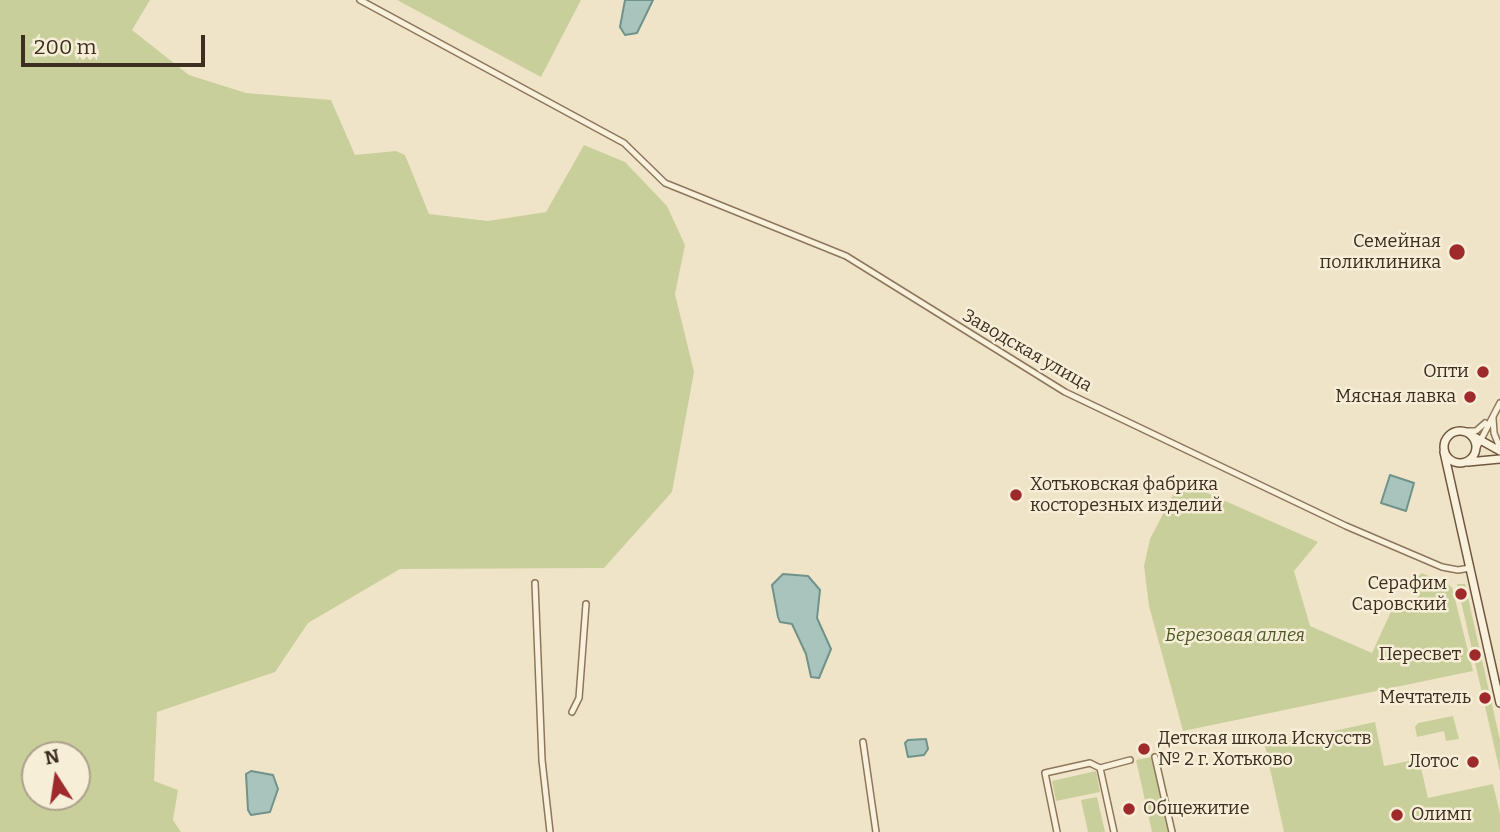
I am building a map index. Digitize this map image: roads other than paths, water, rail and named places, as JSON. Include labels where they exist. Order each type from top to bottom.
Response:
[{"type":"street","name":"Заводская улица","points":[[360,0],[631,148],[665,183],[846,256],[1065,392],[1343,524],[1442,567],[1452,570],[1470,568]]},
{"type":"street","points":[[1451,482],[1452,472],[1472,458],[1478,439],[1500,402]]},
{"type":"street","points":[[1494,415],[1476,431],[1449,435],[1444,443],[1444,452],[1500,703]]},
{"type":"street","points":[[1494,415],[1494,433],[1500,450]]},
{"type":"street","points":[[1462,431],[1500,450]]},
{"type":"street","points":[[1470,435],[1476,449]]},
{"type":"street","points":[[1444,452],[1450,461],[1462,463],[1500,458]]},
{"type":"street","points":[[535,583],[542,760],[550,832]]},
{"type":"street","points":[[572,712],[579,698],[586,604]]},
{"type":"street","points":[[863,742],[876,832]]},
{"type":"street","points":[[1155,757],[1172,832]]},
{"type":"street","points":[[1057,832],[1045,773],[1090,763],[1100,768],[1130,760]]},
{"type":"street","points":[[1100,768],[1114,832]]},
{"type":"water","points":[[625,0],[653,0],[637,33],[625,35],[620,27]]},
{"type":"water","points":[[1390,475],[1414,483],[1406,511],[1381,503]]},
{"type":"water","points":[[783,574],[808,576],[820,590],[817,618],[831,649],[819,678],[811,677],[806,654],[792,624],[780,622],[778,617],[772,585]]},
{"type":"water","points":[[926,739],[928,749],[924,755],[908,757],[905,743],[908,740]]},
{"type":"water","points":[[251,771],[273,775],[278,789],[270,812],[251,815],[248,810],[246,774]]},
{"type":"place","name":"Семейная поликлиника","points":[[1457,252]]},
{"type":"place","name":"Опти","points":[[1483,372]]},
{"type":"place","name":"Мясная лавка","points":[[1470,397]]},
{"type":"place","name":"Хотьковская фабрика косторезных изделий","points":[[1016,495]]},
{"type":"place","name":"Серафим Саровский","points":[[1461,594]]},
{"type":"place","name":"Пересвет","points":[[1475,655]]},
{"type":"place","name":"Мечтатель","points":[[1485,698]]},
{"type":"place","name":"Детская школа Искусств № 2 г. Хотьково","points":[[1144,749]]},
{"type":"place","name":"Лотос","points":[[1473,762]]},
{"type":"place","name":"Общежитие","points":[[1129,809]]},
{"type":"place","name":"Олимп","points":[[1397,815]]},
{"type":"park label","name":"Березовая аллея","points":[[1235,636]]}]
